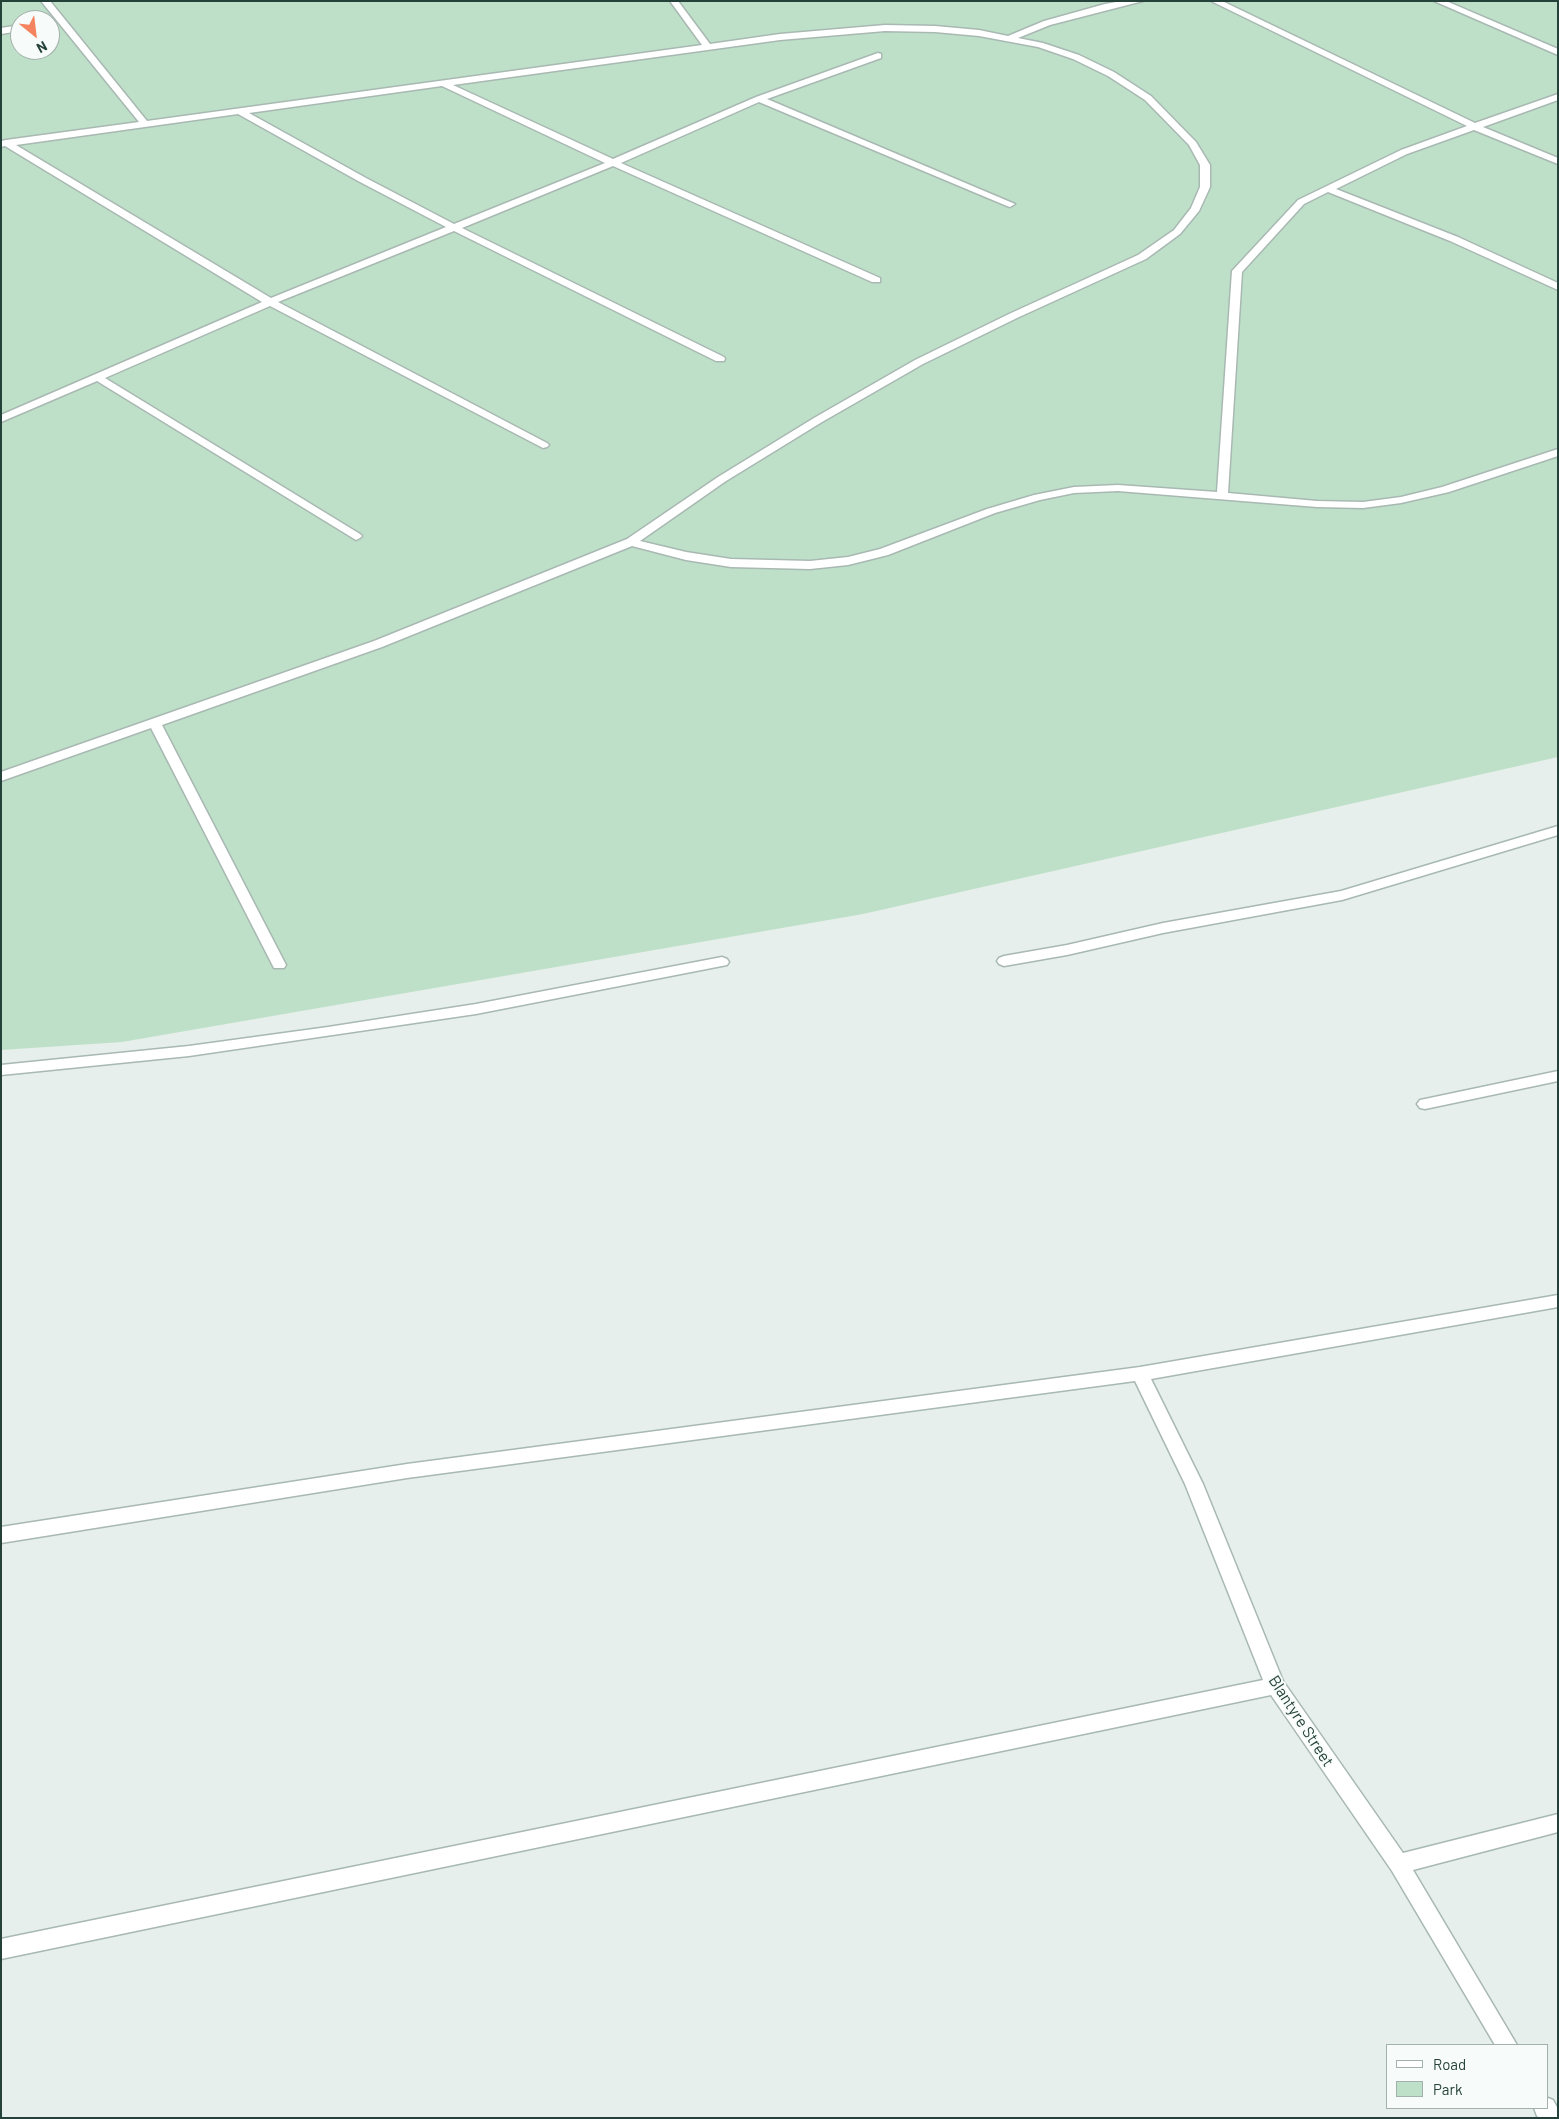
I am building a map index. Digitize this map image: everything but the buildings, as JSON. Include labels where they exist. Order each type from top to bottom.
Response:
[{"type":"street","points":[[45,1],[145,124]]},
{"type":"street","points":[[674,1],[707,46]]},
{"type":"street","points":[[1009,39],[1047,23],[1106,4],[1138,1]]},
{"type":"street","points":[[1215,1],[1475,127],[1558,161]]},
{"type":"street","points":[[1438,1],[1558,52]]},
{"type":"street","points":[[1,778],[378,644],[631,542],[722,479],[818,420],[919,362],[1013,316],[1142,257],[1177,232],[1196,209],[1205,187],[1205,166],[1193,144],[1148,98],[1111,74],[1076,57],[1040,45],[935,29],[884,28],[838,30],[707,46],[4,144]]},
{"type":"street","points":[[1,419],[270,302],[613,163],[759,99],[878,56]]},
{"type":"street","points":[[442,83],[613,163],[876,280]]},
{"type":"street","points":[[1222,498],[1237,271],[1301,202],[1404,152],[1558,97]]},
{"type":"street","points":[[759,99],[1010,204]]},
{"type":"street","points":[[239,111],[453,228],[720,359]]},
{"type":"street","points":[[4,144],[270,302],[543,445]]},
{"type":"street","points":[[1328,189],[1454,239],[1558,287]]},
{"type":"street","points":[[97,377],[356,536]]},
{"type":"street","points":[[631,542],[686,556],[731,563],[810,565],[848,561],[884,552],[991,510],[1038,497],[1074,490],[1118,488],[1222,498],[1363,505],[1401,500],[1446,490],[1558,452]]},
{"type":"street","points":[[155,723],[279,965]]},
{"type":"street","points":[[1004,962],[1163,928],[1342,895],[1558,830]]},
{"type":"street","points":[[1,1070],[189,1051],[328,1032],[476,1009],[722,962]]},
{"type":"street","points":[[1425,1104],[1558,1076]]},
{"type":"street","points":[[1,1535],[407,1471],[1140,1374],[1558,1301]]},
{"type":"street","name":"Blantyre Street","points":[[1140,1374],[1194,1484],[1275,1686],[1399,1864],[1506,2044]]},
{"type":"street","points":[[1,1949],[1275,1686]]},
{"type":"street","points":[[1399,1864],[1558,1823]]},
{"type":"green space","points":[[1,1],[1558,1],[1558,757],[863,914],[122,1042],[1,1050]]}]
